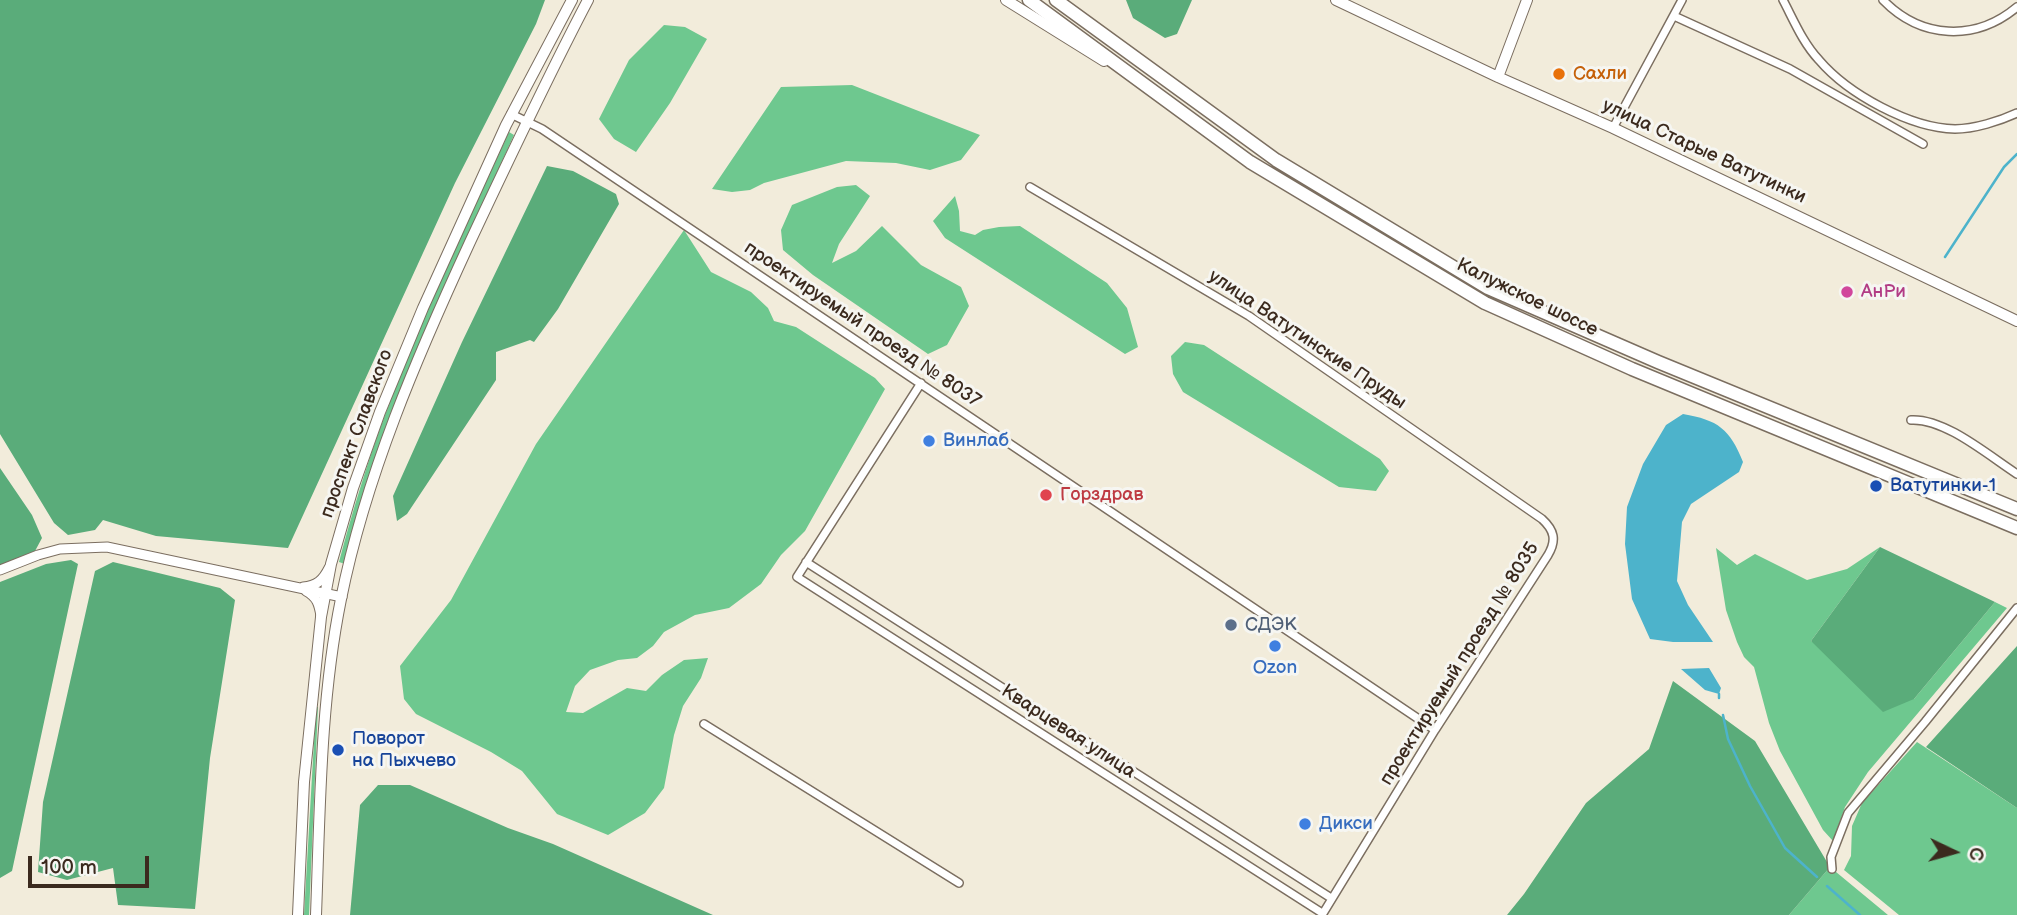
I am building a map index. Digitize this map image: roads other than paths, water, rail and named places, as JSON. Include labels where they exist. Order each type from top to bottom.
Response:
[{"type":"highway","name":"Калужское шоссе","points":[[1029,0],[1250,162],[1352,226],[1485,303],[1632,369],[2017,528]]},
{"type":"highway","name":"Калужское шоссе","points":[[1056,0],[1276,160],[1488,288],[1671,367],[2017,509]]},
{"type":"main road","name":"проспект Славского","points":[[298,915],[304,782],[324,593],[353,488],[380,412],[423,308],[511,114],[572,0]]},
{"type":"main road","name":"проспект Славского","points":[[316,915],[326,709],[342,597],[368,495],[395,418],[436,316],[526,121],[588,0]]},
{"type":"main road","points":[[1006,0],[1144,85]]},
{"type":"main road","name":"улица Старые Ватутинки","points":[[1336,0],[1498,77],[1614,128],[2017,321]]},
{"type":"main road","points":[[1498,77],[1527,0]]},
{"type":"main road","points":[[1990,518],[2017,533]]},
{"type":"street","points":[[1614,128],[1682,0]]},
{"type":"street","points":[[1783,0],[1804,40],[1833,75],[1890,111],[1934,127],[1958,129],[2017,113]]},
{"type":"street","points":[[1883,0],[1893,10],[1921,26],[1953,32],[1983,27],[2017,7]]},
{"type":"street","points":[[1674,16],[1790,69],[1923,144]]},
{"type":"street","name":"проектируемый проезд № 8037","points":[[511,114],[542,130],[1435,730]]},
{"type":"street","name":"улица Ватутинские Пруды","points":[[1030,187],[1249,316],[1542,519],[1550,526],[1554,536]]},
{"type":"street","points":[[806,562],[920,383]]},
{"type":"street","points":[[1911,420],[1923,419],[1952,432],[2017,474]]},
{"type":"street","name":"проектируемый проезд № 8035","points":[[1322,914],[1435,730],[1548,555],[1554,545],[1554,536]]},
{"type":"street","points":[[0,570],[60,549],[107,547],[342,597]]},
{"type":"street","name":"Кварцевая улица","points":[[1322,914],[797,577],[806,562],[1331,898]]},
{"type":"street","points":[[298,587],[314,585],[321,581],[331,564]]},
{"type":"street","points":[[298,587],[314,596],[321,617]]},
{"type":"street","points":[[1832,869],[1832,857],[1847,813],[2017,608]]},
{"type":"street","points":[[704,724],[959,883]]},
{"type":"water","points":[[1683,414],[1705,419],[1721,428],[1733,441],[1743,462],[1739,472],[1691,504],[1682,522],[1677,581],[1688,605],[1713,642],[1650,639],[1632,599],[1625,544],[1627,507],[1643,464],[1666,425]]},
{"type":"water","points":[[1709,668],[1721,688],[1719,694],[1705,690],[1681,669]]},
{"type":"waterway","points":[[1945,257],[2004,167],[2017,154]]},
{"type":"waterway","points":[[1723,715],[1728,739],[1750,786],[1785,848],[1817,877]]},
{"type":"waterway","points":[[1827,886],[1860,915]]},
{"type":"place","name":"Сахли","points":[[1559,74]]},
{"type":"place","name":"АнРи","points":[[1847,292]]},
{"type":"place","name":"Винлаб","points":[[929,441]]},
{"type":"place","name":"Ватутинки-1","points":[[1876,486]]},
{"type":"place","name":"Горздрав","points":[[1046,495]]},
{"type":"place","name":"СДЭК","points":[[1231,625]]},
{"type":"place","name":"Ozon","points":[[1275,646]]},
{"type":"place","name":"Поворот на Пыхчево","points":[[338,750]]},
{"type":"place","name":"Дикси","points":[[1305,824]]}]
